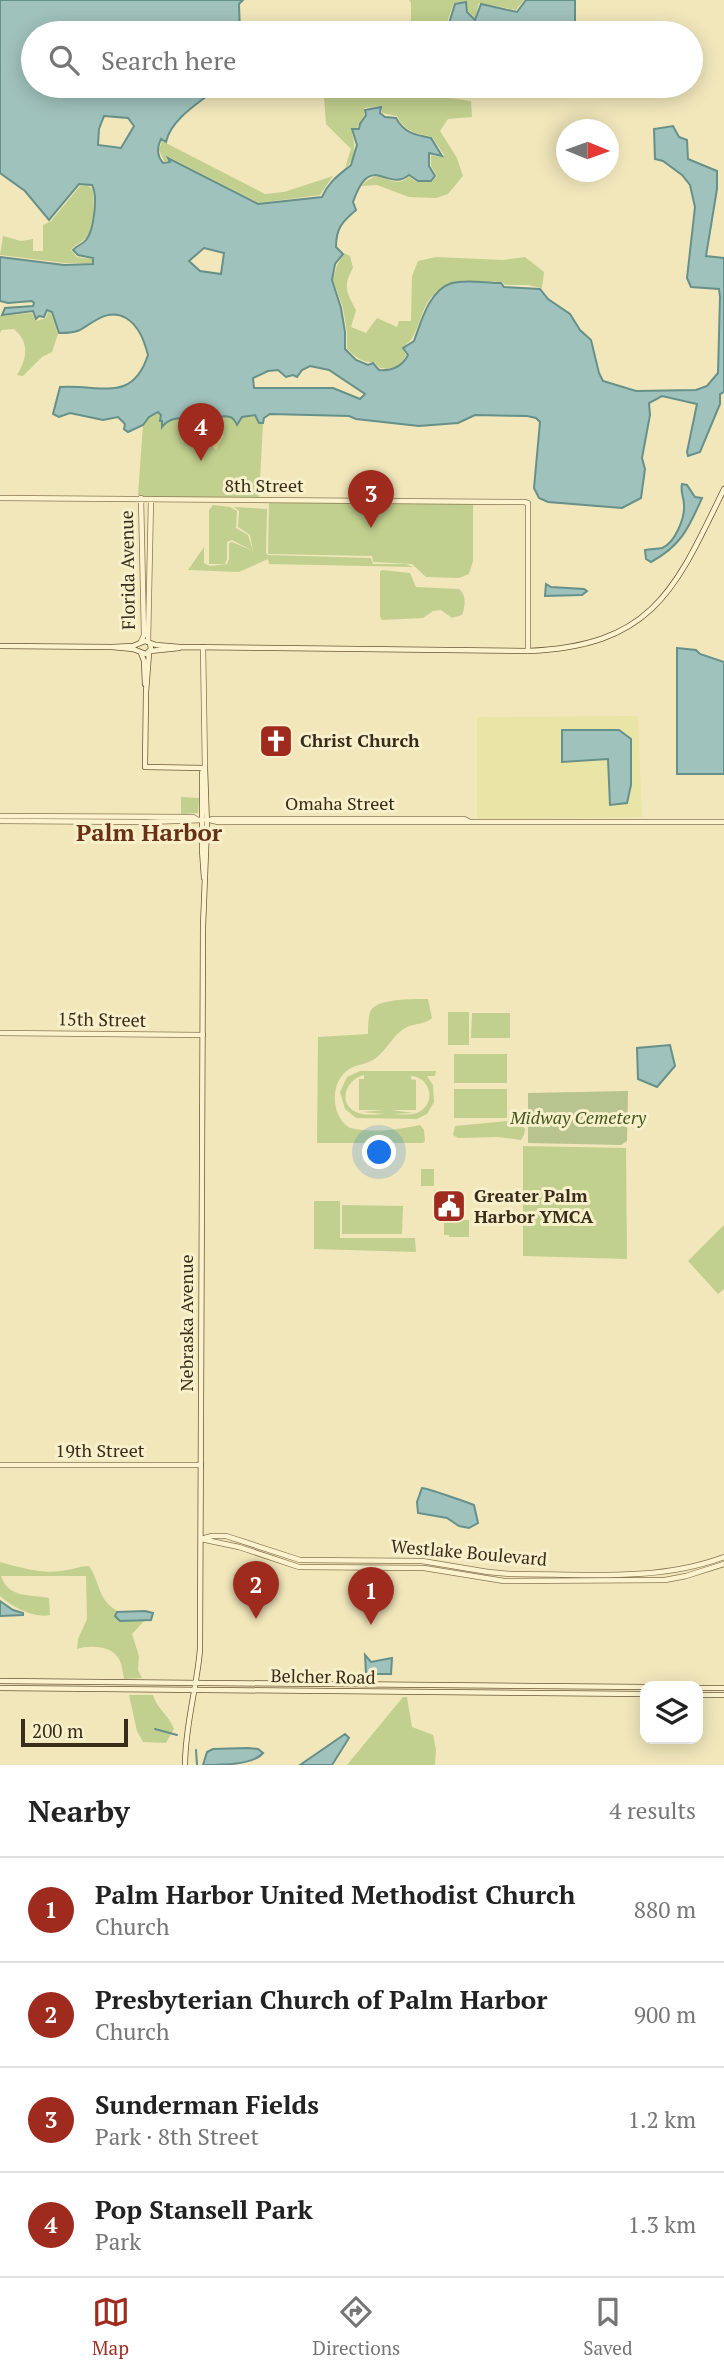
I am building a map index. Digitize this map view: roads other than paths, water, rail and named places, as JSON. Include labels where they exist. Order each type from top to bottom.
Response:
[{"type":"main road","points":[[0,646],[112,647],[149,642],[180,647],[528,651],[556,650],[588,644],[621,631],[650,611],[663,598],[686,566],[724,489]]},
{"type":"main road","name":"8th Street","points":[[0,498],[528,503],[528,651]]},
{"type":"main road","name":"Florida Avenue","points":[[140,642],[144,635],[141,498]]},
{"type":"main road","name":"Florida Avenue","points":[[149,642],[151,499]]},
{"type":"main road","points":[[140,642],[140,653]]},
{"type":"main road","points":[[149,642],[149,652]]},
{"type":"main road","points":[[112,647],[133,649],[140,653],[180,647]]},
{"type":"main road","name":"Nebraska Avenue","points":[[185,1765],[187,1723],[196,1684],[200,1649],[204,647]]},
{"type":"main road","name":"Florida Avenue","points":[[149,652],[145,767],[205,768]]},
{"type":"main road","name":"Florida Avenue","points":[[140,653],[146,692]]},
{"type":"main road","name":"Omaha Street","points":[[0,818],[193,817],[259,822],[724,822]]},
{"type":"main road","name":"15th Street","points":[[0,1033],[203,1035]]},
{"type":"main road","name":"19th Street","points":[[0,1465],[201,1465]]},
{"type":"main road","name":"Westlake Boulevard","points":[[201,1539],[212,1536],[230,1537],[300,1560],[430,1561],[511,1574],[685,1570],[724,1557]]},
{"type":"main road","points":[[228,1544],[230,1537]]},
{"type":"main road","name":"Westlake Boulevard","points":[[201,1539],[228,1544],[299,1567],[438,1569],[494,1580],[665,1580],[724,1564]]},
{"type":"main road","points":[[272,1559],[275,1553]]},
{"type":"main road","points":[[330,1560],[330,1567]]},
{"type":"main road","points":[[380,1560],[380,1567]]},
{"type":"main road","name":"Belcher Road","points":[[0,1681],[640,1688]]},
{"type":"main road","name":"Belcher Road","points":[[0,1688],[640,1694]]},
{"type":"main road","points":[[703,1688],[724,1688]]},
{"type":"main road","points":[[703,1695],[724,1695]]},
{"type":"water","points":[[0,0],[243,0],[239,4],[240,21],[21,21],[21,98],[204,98],[174,125],[166,142],[161,139],[158,148],[163,163],[170,162],[168,158],[258,204],[322,197],[331,182],[351,165],[357,145],[352,129],[359,129],[366,115],[365,110],[381,107],[380,113],[385,117],[396,118],[410,132],[431,138],[442,156],[429,153],[429,166],[435,176],[431,181],[418,181],[409,175],[394,180],[373,175],[366,178],[360,187],[353,202],[356,210],[339,230],[336,247],[343,254],[335,264],[332,280],[341,308],[345,349],[356,360],[368,365],[373,363],[379,370],[396,367],[403,363],[408,355],[403,348],[414,341],[423,316],[437,292],[452,283],[463,281],[501,283],[504,287],[540,289],[548,299],[570,314],[580,330],[591,340],[603,381],[636,391],[696,390],[707,386],[718,373],[719,289],[691,287],[687,278],[695,207],[690,185],[682,175],[663,161],[655,159],[654,129],[673,126],[679,137],[687,140],[688,159],[717,171],[717,189],[706,256],[724,258],[724,392],[720,394],[720,404],[700,452],[688,456],[697,404],[662,396],[649,403],[650,415],[642,458],[645,469],[641,498],[622,508],[548,502],[539,498],[534,488],[540,422],[527,416],[475,415],[458,423],[419,426],[349,416],[270,414],[264,418],[263,423],[259,423],[255,415],[242,417],[237,425],[232,418],[224,416],[206,420],[171,420],[162,427],[161,415],[158,412],[149,417],[143,425],[128,432],[118,417],[103,420],[70,413],[59,417],[53,414],[60,387],[124,386],[141,370],[148,355],[138,329],[120,315],[108,315],[78,331],[59,333],[52,312],[47,310],[44,317],[39,316],[36,319],[33,311],[2,315],[5,308],[33,306],[34,303],[0,301],[0,257],[64,265],[93,264],[93,258],[78,255],[73,250],[89,235],[95,204],[92,185],[79,184],[49,220],[25,191],[0,173]],"holes":[[[104,116],[128,118],[134,126],[121,148],[98,145],[99,129]],[[204,248],[224,253],[221,274],[200,271],[189,261]],[[310,366],[329,370],[365,394],[360,399],[333,388],[254,388],[253,378],[268,371],[278,370],[286,377],[297,377],[302,370]]]},
{"type":"water","points":[[526,0],[575,0],[575,21],[450,20],[455,4],[466,2],[467,12],[475,20],[481,4],[517,12]]},
{"type":"water","points":[[682,484],[687,485],[695,497],[702,498],[677,542],[651,562],[646,559],[645,550],[667,545],[681,523],[684,510]]},
{"type":"water","points":[[546,584],[551,587],[587,591],[582,595],[545,596]]},
{"type":"water","points":[[677,648],[696,650],[700,654],[724,662],[724,774],[677,774]]},
{"type":"water","points":[[562,730],[619,730],[631,739],[631,785],[627,803],[610,805],[608,759],[562,762]]},
{"type":"water","points":[[670,1045],[675,1066],[657,1087],[638,1079],[637,1048]]},
{"type":"water","points":[[422,1488],[474,1505],[478,1523],[469,1528],[459,1526],[447,1518],[418,1513],[417,1502]]},
{"type":"water","points":[[0,1601],[23,1613],[23,1615],[0,1616]]},
{"type":"water","points":[[117,1612],[153,1613],[151,1620],[120,1621],[115,1616]]},
{"type":"water","points":[[365,1655],[371,1662],[392,1658],[391,1674],[366,1674]]},
{"type":"water","points":[[345,1734],[349,1738],[332,1765],[300,1765]]},
{"type":"water","points":[[213,1749],[258,1749],[263,1753],[245,1762],[203,1765],[207,1752]]},
{"type":"waterway","points":[[155,1729],[177,1735]]},
{"type":"waterway","points":[[196,1750],[197,1765]]},
{"type":"place","name":"Pop Stansell Park","points":[[201,461]]},
{"type":"place","name":"Sunderman Fields","points":[[371,528]]},
{"type":"place","name":"Christ Church","points":[[276,741]]},
{"type":"place","name":"Greater Palm Harbor YMCA","points":[[449,1206]]},
{"type":"place","name":"Presbyterian Church of Palm Harbor","points":[[256,1619]]},
{"type":"place","name":"Palm Harbor United Methodist Church","points":[[371,1625]]},
{"type":"district","name":"Palm Harbor","points":[[149,833]]},
{"type":"park label","name":"Midway Cemetery","points":[[578,1118]]}]
